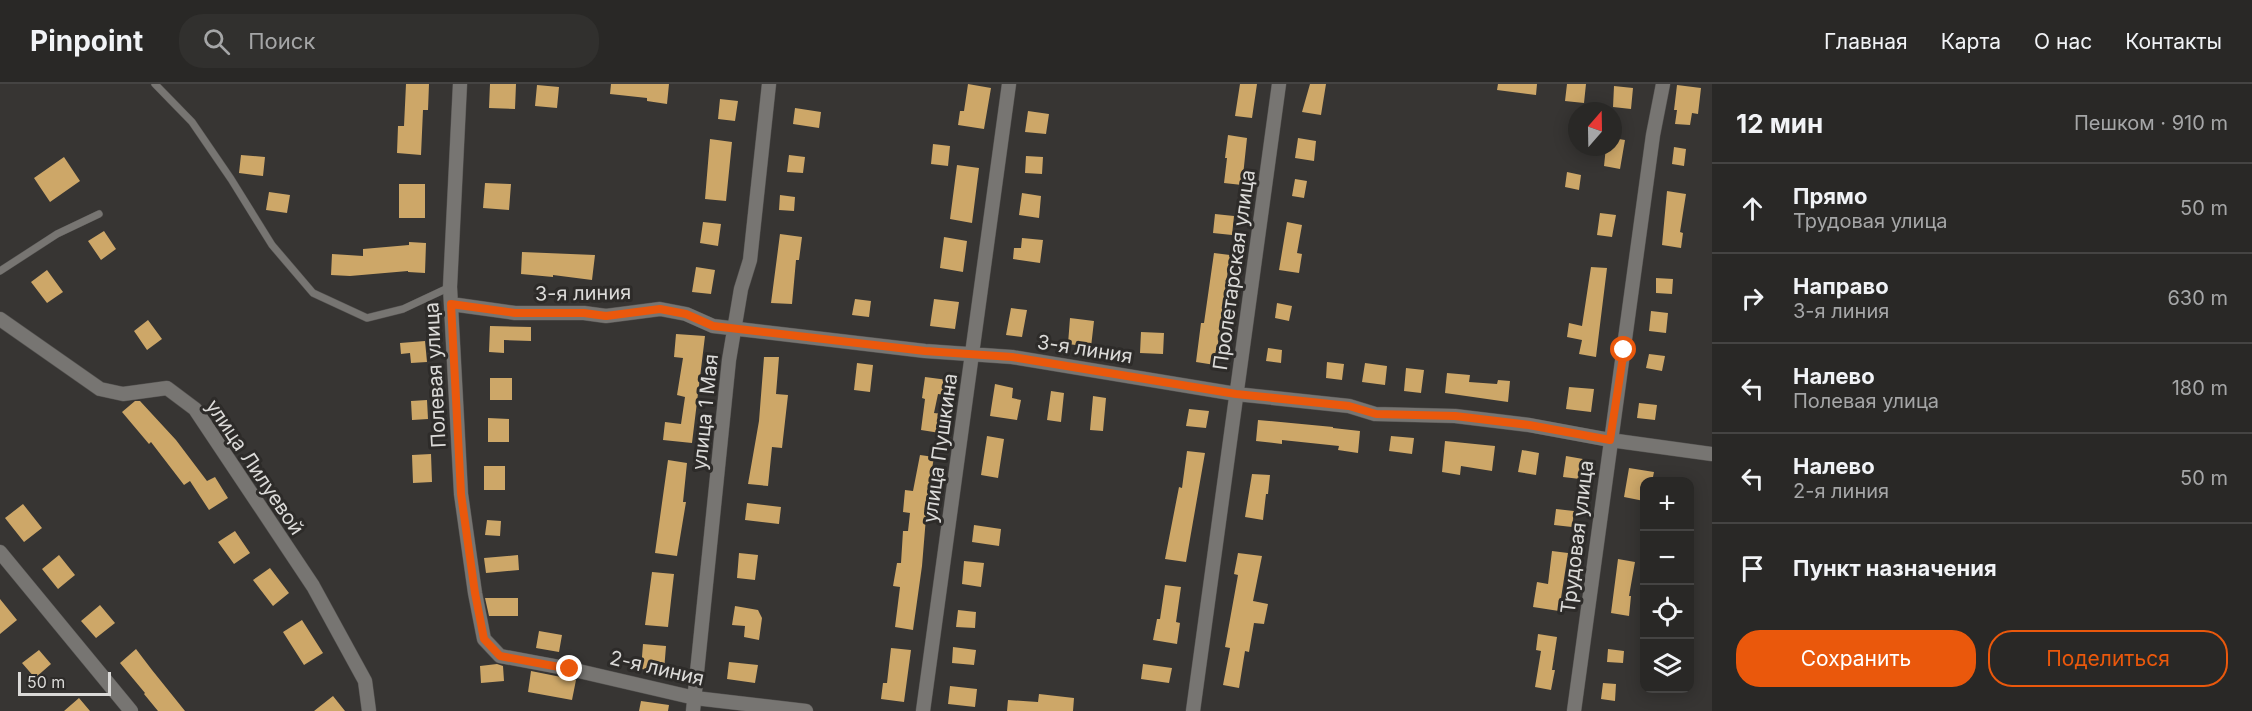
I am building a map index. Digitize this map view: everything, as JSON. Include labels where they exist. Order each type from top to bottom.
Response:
[{"type":"street","name":"Полевая улица","points":[[460,84],[450,287],[461,494],[484,639],[500,656]]},
{"type":"street","name":"улица 1 Мая","points":[[694,704],[729,360],[741,289],[750,260],[768,84]]},
{"type":"street","name":"улица Пушкина","points":[[923,711],[1009,84]]},
{"type":"street","name":"Пролетарская улица","points":[[1193,711],[1279,84]]},
{"type":"street","name":"Трудовая улица","points":[[1574,711],[1653,135],[1663,84]]},
{"type":"street","name":"3-я линия","points":[[451,304],[515,313],[584,313],[606,316],[660,309],[686,314],[713,326],[973,356],[1012,357],[1236,394],[1349,406],[1376,414],[1455,416],[1529,425],[1610,440],[1712,454]]},
{"type":"street","name":"улица Лилуевой","points":[[0,319],[100,389],[123,394],[167,388],[195,409],[313,586],[365,681],[369,711]]},
{"type":"street","points":[[0,552],[131,711]]},
{"type":"street","name":"2-я линия","points":[[500,656],[570,669],[694,704],[806,711]]},
{"type":"lane","points":[[155,84],[192,122],[272,245],[314,293],[367,318],[403,309],[450,287]]},
{"type":"lane","points":[[0,271],[57,234],[99,214]]},
{"type":"building","points":[[406,84],[429,84],[428,110],[423,110],[421,155],[397,153],[398,126],[404,126]]},
{"type":"building","points":[[490,84],[516,84],[515,109],[489,108]]},
{"type":"building","points":[[611,84],[669,84],[667,104],[647,101],[647,98],[610,94]]},
{"type":"building","points":[[968,84],[991,88],[984,129],[958,125],[960,111],[964,111]]},
{"type":"building","points":[[1240,84],[1257,84],[1252,118],[1235,116]]},
{"type":"building","points":[[1310,84],[1326,84],[1321,115],[1302,112]]},
{"type":"building","points":[[1498,84],[1537,84],[1536,95],[1497,90]]},
{"type":"building","points":[[1567,84],[1586,84],[1584,102],[1565,101]]},
{"type":"building","points":[[537,85],[559,87],[557,108],[535,106]]},
{"type":"building","points":[[1677,85],[1701,88],[1698,114],[1692,113],[1690,125],[1675,124]]},
{"type":"building","points":[[1614,86],[1633,88],[1631,109],[1622,108],[1622,102],[1613,102]]},
{"type":"building","points":[[720,99],[738,101],[735,121],[718,119]]},
{"type":"building","points":[[795,108],[821,112],[819,128],[793,124]]},
{"type":"building","points":[[1028,111],[1049,114],[1046,134],[1025,132]]},
{"type":"building","points":[[1228,135],[1247,138],[1242,185],[1224,183]]},
{"type":"building","points":[[1298,138],[1316,141],[1314,161],[1295,158]]},
{"type":"building","points":[[710,139],[732,142],[726,201],[705,199]]},
{"type":"building","points":[[1622,140],[1625,140],[1620,169],[1604,166],[1605,156],[1622,156]]},
{"type":"building","points":[[933,144],[950,146],[948,166],[931,164]]},
{"type":"building","points":[[1674,147],[1686,149],[1684,166],[1672,164]]},
{"type":"building","points":[[241,155],[265,157],[263,176],[239,173]]},
{"type":"building","points":[[789,155],[805,157],[803,173],[787,172]]},
{"type":"building","points":[[1026,156],[1043,157],[1042,174],[1025,173]]},
{"type":"building","points":[[64,157],[80,181],[50,202],[34,178]]},
{"type":"building","points":[[957,165],[979,168],[972,223],[950,219]]},
{"type":"building","points":[[1567,172],[1581,175],[1579,190],[1565,187]]},
{"type":"building","points":[[1295,179],[1307,181],[1304,198],[1292,196]]},
{"type":"building","points":[[485,183],[511,184],[509,210],[483,208]]},
{"type":"building","points":[[399,184],[425,184],[425,218],[399,218]]},
{"type":"building","points":[[1667,191],[1686,194],[1680,232],[1683,233],[1681,248],[1662,245]]},
{"type":"building","points":[[269,192],[290,195],[287,213],[266,210]]},
{"type":"building","points":[[1022,193],[1041,196],[1039,218],[1019,215]]},
{"type":"building","points":[[780,195],[795,197],[794,211],[779,210]]},
{"type":"building","points":[[1600,213],[1616,215],[1612,237],[1597,235]]},
{"type":"building","points":[[1215,214],[1234,216],[1232,235],[1213,233]]},
{"type":"building","points":[[703,222],[721,224],[718,246],[700,243]]},
{"type":"building","points":[[1287,222],[1302,225],[1297,253],[1302,254],[1299,273],[1279,270]]},
{"type":"building","points":[[104,231],[116,249],[101,260],[88,241]]},
{"type":"building","points":[[780,234],[802,237],[799,260],[796,260],[792,304],[771,303]]},
{"type":"building","points":[[944,237],[967,241],[963,272],[940,268]]},
{"type":"building","points":[[1022,238],[1043,240],[1040,263],[1013,259],[1014,248],[1021,248]]},
{"type":"building","points":[[409,242],[426,243],[425,273],[408,271],[350,276],[331,275],[332,254],[363,256],[363,249],[409,245]]},
{"type":"building","points":[[522,252],[595,255],[592,280],[521,274]]},
{"type":"building","points":[[1214,253],[1230,255],[1215,365],[1196,362]]},
{"type":"building","points":[[696,267],[715,270],[711,294],[692,292]]},
{"type":"building","points":[[1591,267],[1607,268],[1596,357],[1579,354],[1582,340],[1567,337],[1569,323],[1582,326]]},
{"type":"building","points":[[47,270],[63,292],[47,303],[31,282]]},
{"type":"building","points":[[1656,278],[1673,279],[1672,294],[1656,293]]},
{"type":"building","points":[[855,299],[871,301],[869,317],[852,315]]},
{"type":"building","points":[[934,299],[959,302],[955,329],[930,326]]},
{"type":"building","points":[[1277,303],[1292,306],[1289,321],[1275,318]]},
{"type":"building","points":[[1011,308],[1027,310],[1022,337],[1006,335]]},
{"type":"building","points":[[1651,311],[1668,313],[1666,333],[1649,331]]},
{"type":"building","points":[[1070,318],[1094,321],[1091,347],[1068,344]]},
{"type":"building","points":[[148,320],[162,339],[147,350],[134,331]]},
{"type":"building","points":[[490,326],[531,327],[531,341],[504,340],[504,353],[489,352]]},
{"type":"building","points":[[1141,332],[1164,333],[1163,354],[1140,353]]},
{"type":"building","points":[[676,334],[705,336],[692,443],[663,440],[665,422],[681,424],[685,397],[677,395],[683,358],[674,357]]},
{"type":"building","points":[[425,341],[427,362],[411,363],[410,353],[401,354],[400,343]]},
{"type":"building","points":[[1268,348],[1282,350],[1281,363],[1266,361]]},
{"type":"building","points":[[1649,354],[1665,356],[1662,371],[1646,368]]},
{"type":"building","points":[[764,357],[779,357],[776,394],[788,395],[782,448],[772,447],[768,486],[748,484],[759,421]]},
{"type":"building","points":[[1327,362],[1344,364],[1342,380],[1326,378]]},
{"type":"building","points":[[857,363],[873,365],[870,392],[854,390]]},
{"type":"building","points":[[1365,363],[1387,366],[1385,385],[1362,382]]},
{"type":"building","points":[[1406,368],[1424,370],[1421,393],[1404,391]]},
{"type":"building","points":[[1447,373],[1470,375],[1469,382],[1497,384],[1498,380],[1510,381],[1508,402],[1445,393]]},
{"type":"building","points":[[925,377],[948,380],[946,395],[938,394],[934,413],[943,414],[940,433],[921,430]]},
{"type":"building","points":[[490,378],[512,378],[512,400],[490,400]]},
{"type":"building","points":[[995,384],[1013,388],[1012,398],[1021,400],[1017,420],[990,416]]},
{"type":"building","points":[[1569,387],[1594,389],[1591,412],[1566,409]]},
{"type":"building","points":[[1051,391],[1064,393],[1061,422],[1047,420]]},
{"type":"building","points":[[1093,396],[1106,398],[1103,431],[1090,430]]},
{"type":"building","points":[[427,400],[428,419],[412,420],[411,401]]},
{"type":"building","points":[[135,401],[140,401],[176,440],[207,481],[215,477],[228,498],[209,510],[190,481],[184,485],[151,442],[149,444],[122,412]]},
{"type":"building","points":[[1639,403],[1657,405],[1655,420],[1637,418]]},
{"type":"building","points":[[1189,409],[1209,411],[1206,428],[1186,426]]},
{"type":"building","points":[[488,418],[509,419],[509,442],[488,442]]},
{"type":"building","points":[[1258,420],[1360,431],[1358,453],[1338,450],[1339,446],[1282,440],[1282,444],[1256,441]]},
{"type":"building","points":[[987,436],[1004,439],[998,478],[981,475]]},
{"type":"building","points":[[1391,436],[1414,438],[1412,454],[1389,451]]},
{"type":"building","points":[[1445,441],[1495,446],[1492,471],[1461,466],[1460,475],[1442,472]]},
{"type":"building","points":[[1522,450],[1539,453],[1536,475],[1518,472]]},
{"type":"building","points":[[1187,451],[1205,453],[1186,562],[1165,559],[1179,487],[1182,488]]},
{"type":"building","points":[[431,454],[432,482],[413,483],[412,455]]},
{"type":"building","points":[[920,455],[934,457],[913,630],[895,627],[900,587],[893,586],[897,563],[901,563],[903,531],[908,531],[910,513],[903,512],[905,490],[913,491]]},
{"type":"building","points":[[1566,456],[1583,459],[1580,479],[1563,477]]},
{"type":"building","points":[[668,460],[687,463],[683,502],[686,502],[677,556],[655,553]]},
{"type":"building","points":[[484,466],[505,466],[505,490],[484,490]]},
{"type":"building","points":[[1629,468],[1654,472],[1653,477],[1640,477],[1640,500],[1624,497]]},
{"type":"building","points":[[1252,474],[1270,475],[1263,520],[1245,517]]},
{"type":"building","points":[[747,503],[781,507],[779,524],[745,520]]},
{"type":"building","points":[[23,504],[42,528],[24,542],[5,518]]},
{"type":"building","points":[[1556,509],[1574,511],[1572,527],[1554,525]]},
{"type":"building","points":[[487,520],[501,521],[500,536],[485,535]]},
{"type":"building","points":[[974,525],[1001,529],[999,546],[972,542]]},
{"type":"building","points":[[235,531],[250,553],[234,564],[218,542]]},
{"type":"building","points":[[1552,551],[1568,553],[1559,611],[1533,607],[1537,582],[1548,584]]},
{"type":"building","points":[[739,553],[758,555],[755,580],[737,578]]},
{"type":"building","points":[[1238,553],[1262,556],[1253,601],[1268,604],[1264,624],[1254,623],[1249,652],[1245,651],[1239,688],[1223,685],[1230,648],[1225,647],[1238,575],[1234,574]]},
{"type":"building","points":[[59,555],[75,575],[58,589],[42,569]]},
{"type":"building","points":[[518,555],[519,570],[486,573],[484,558]]},
{"type":"building","points":[[1618,559],[1635,562],[1629,596],[1631,596],[1629,616],[1611,613]]},
{"type":"building","points":[[964,561],[984,563],[981,587],[962,584]]},
{"type":"building","points":[[270,568],[289,593],[273,606],[253,580]]},
{"type":"building","points":[[652,572],[674,574],[668,627],[645,625]]},
{"type":"building","points":[[1165,585],[1181,587],[1176,622],[1180,623],[1177,644],[1153,640],[1157,619],[1160,619]]},
{"type":"building","points":[[485,598],[518,598],[518,616],[489,616]]},
{"type":"building","points":[[0,599],[17,620],[0,634]]},
{"type":"building","points":[[100,605],[115,623],[96,638],[81,621]]},
{"type":"building","points":[[735,606],[758,610],[762,618],[759,640],[744,637],[745,626],[732,625]]},
{"type":"building","points":[[958,610],[976,612],[975,628],[956,627]]},
{"type":"building","points":[[302,620],[323,653],[304,665],[283,632]]},
{"type":"building","points":[[539,631],[562,635],[559,652],[536,648]]},
{"type":"building","points":[[1538,634],[1557,637],[1551,690],[1535,687],[1541,651],[1536,650]]},
{"type":"building","points":[[643,644],[666,646],[664,671],[641,669]]},
{"type":"building","points":[[953,647],[976,650],[974,665],[952,663]]},
{"type":"building","points":[[891,648],[911,650],[904,702],[881,699],[883,683],[887,683]]},
{"type":"building","points":[[136,649],[185,711],[158,711],[144,694],[120,663]]},
{"type":"building","points":[[1608,649],[1624,651],[1623,663],[1607,662]]},
{"type":"building","points":[[39,650],[51,664],[35,678],[22,663]]},
{"type":"building","points":[[729,662],[758,665],[755,683],[727,679]]},
{"type":"building","points":[[497,664],[503,666],[504,681],[481,683],[480,666]]},
{"type":"building","points":[[1143,664],[1172,668],[1169,683],[1141,679]]},
{"type":"building","points":[[531,671],[576,680],[572,700],[528,692]]},
{"type":"building","points":[[1603,683],[1616,684],[1615,701],[1601,699]]},
{"type":"building","points":[[950,686],[977,689],[975,707],[948,704]]},
{"type":"building","points":[[1039,694],[1074,698],[1073,711],[1007,711],[1008,700],[1038,702]]},
{"type":"building","points":[[333,696],[345,711],[314,711]]},
{"type":"building","points":[[79,698],[90,711],[64,711]]},
{"type":"building","points":[[641,701],[669,705],[668,711],[639,711]]},
{"type":"route","points":[[570,669],[500,656],[484,639],[461,494],[451,304],[515,313],[584,313],[606,316],[660,309],[686,314],[713,326],[973,356],[1012,357],[1236,394],[1349,406],[1376,414],[1455,416],[1529,425],[1610,440],[1624,350]]}]
